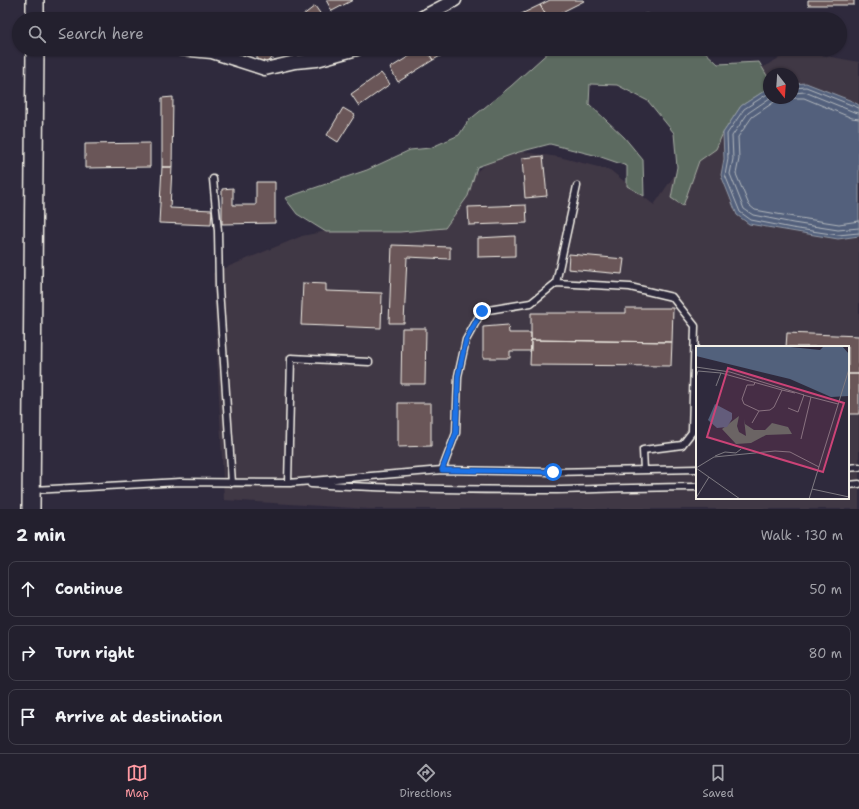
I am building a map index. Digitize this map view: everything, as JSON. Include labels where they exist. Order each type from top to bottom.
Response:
[{"type":"main road","points":[[35,0],[35,12]]},
{"type":"main road","points":[[31,509],[35,56]]},
{"type":"street","points":[[432,12],[455,0]]},
{"type":"street","points":[[224,56],[265,69],[296,62],[318,60],[332,56]]},
{"type":"lane","points":[[213,179],[218,231],[219,288],[232,483]]},
{"type":"lane","points":[[442,470],[456,433],[458,376],[466,340],[482,311],[531,303],[556,283],[577,186]]},
{"type":"lane","points":[[556,283],[630,288],[672,298],[695,326],[692,432],[682,446],[643,450],[644,470]]},
{"type":"lane","points":[[288,483],[291,358],[369,362]]},
{"type":"lane","points":[[849,468],[859,467]]},
{"type":"lane","points":[[288,483],[442,470],[553,472],[696,469]]},
{"type":"lane","points":[[31,490],[180,482],[288,483],[472,490],[558,490],[696,486]]},
{"type":"lane","points":[[849,485],[859,484]]},
{"type":"shaded area","points":[[783,56],[826,56],[859,62],[859,509],[369,509],[224,500],[213,273],[302,236],[362,224],[444,201],[502,149],[559,157],[610,170],[654,205],[739,81]]},
{"type":"green space","points":[[544,56],[709,56],[718,64],[759,62],[763,69],[763,92],[741,106],[723,133],[716,149],[699,161],[683,206],[671,198],[677,167],[674,133],[648,101],[617,85],[590,84],[589,104],[624,137],[643,160],[644,196],[627,186],[627,166],[598,156],[550,144],[519,152],[477,167],[468,196],[445,228],[400,232],[326,232],[297,214],[285,198],[367,170],[410,150],[430,148],[459,135],[468,121],[511,86]]},
{"type":"water","points":[[806,83],[859,105],[859,236],[838,239],[749,224],[737,215],[721,175],[724,159],[723,133],[741,106],[763,92],[763,104],[799,104],[799,84]]},
{"type":"building","points":[[326,0],[353,0],[332,11]]},
{"type":"building","points":[[550,0],[584,0],[562,12],[544,12],[540,5]]},
{"type":"building","points":[[808,0],[854,0],[854,5],[808,5]]},
{"type":"building","points":[[540,5],[544,12],[526,12]]},
{"type":"building","points":[[315,6],[319,12],[307,12]]},
{"type":"building","points":[[256,56],[275,56],[263,65]]},
{"type":"building","points":[[410,56],[430,56],[433,60],[398,82],[390,68]]},
{"type":"building","points":[[430,56],[440,56],[433,60]]},
{"type":"building","points":[[381,73],[390,84],[359,106],[351,94]]},
{"type":"building","points":[[173,97],[172,167],[162,167],[162,98]]},
{"type":"building","points":[[343,108],[355,115],[338,142],[327,135]]},
{"type":"building","points":[[150,143],[150,167],[85,168],[85,144]]},
{"type":"building","points":[[543,156],[547,196],[525,198],[522,158]]},
{"type":"building","points":[[162,167],[172,167],[170,208],[212,210],[211,225],[159,223]]},
{"type":"building","points":[[256,182],[275,182],[275,223],[222,224],[222,189],[233,188],[233,205],[256,205]]},
{"type":"building","points":[[526,205],[527,223],[469,225],[468,207]]},
{"type":"building","points":[[515,236],[515,256],[478,257],[478,238]]},
{"type":"building","points":[[392,245],[450,247],[450,259],[407,257],[404,323],[389,323]]},
{"type":"building","points":[[569,254],[624,259],[622,274],[568,269]]},
{"type":"building","points":[[303,283],[326,284],[326,291],[382,293],[381,328],[301,325]]},
{"type":"building","points":[[626,308],[673,308],[672,342],[531,340],[531,313],[626,313]]},
{"type":"building","points":[[508,325],[509,333],[531,333],[531,351],[510,351],[510,358],[483,358],[483,327]]},
{"type":"building","points":[[402,328],[426,328],[425,384],[401,384]]},
{"type":"building","points":[[787,333],[859,336],[859,374],[849,374],[849,346],[786,346]]},
{"type":"building","points":[[531,340],[672,342],[671,366],[530,365]]},
{"type":"building","points":[[849,374],[859,374],[859,414],[849,414]]},
{"type":"building","points":[[398,403],[431,403],[431,446],[398,447]]},
{"type":"route","points":[[482,311],[466,340],[458,376],[456,433],[442,470],[553,472]]}]
